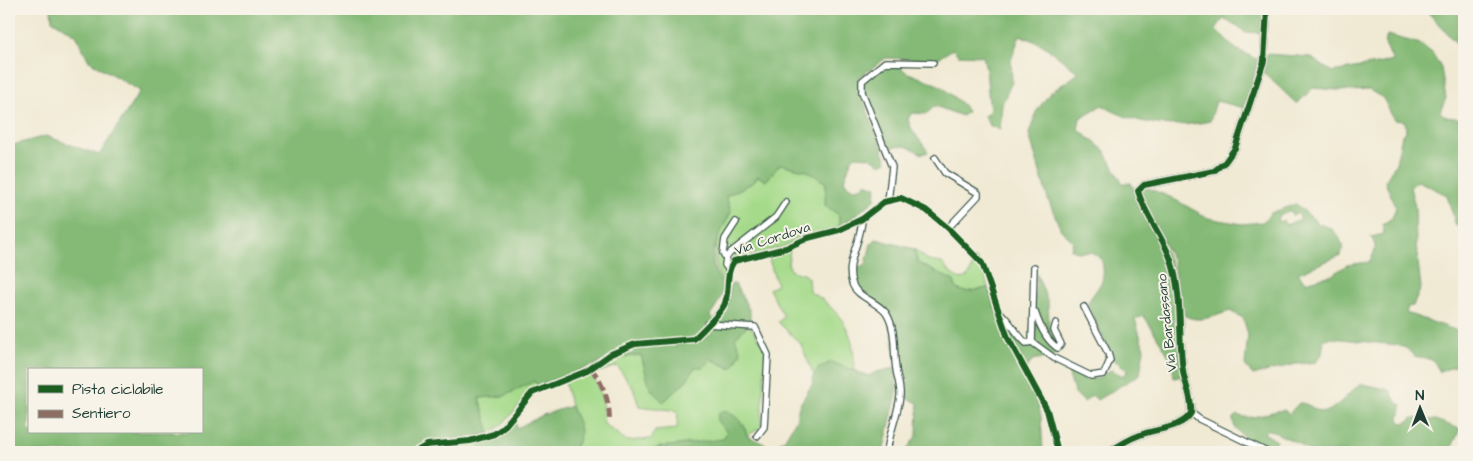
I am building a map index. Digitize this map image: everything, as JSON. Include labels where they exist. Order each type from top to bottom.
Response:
[{"type":"street","name":"Via Bardassano","points":[[1191,413],[1183,373],[1178,292],[1172,261],[1161,235],[1141,203],[1138,191],[1144,185],[1214,171],[1225,162],[1235,148],[1264,61],[1267,9]]},
{"type":"street","points":[[934,63],[885,62],[862,81],[862,92],[892,167],[888,201],[900,198],[926,210],[948,228],[982,263],[989,277],[998,311],[1008,338],[1047,410],[1058,452]]},
{"type":"street","points":[[935,158],[945,173],[978,193],[978,196],[948,228]]},
{"type":"street","name":"Via Cordova","points":[[415,452],[427,445],[470,441],[494,434],[503,428],[532,393],[587,370],[611,354],[635,344],[694,339],[725,306],[729,270],[734,261],[786,248],[808,238],[839,230],[862,219],[888,201]]},
{"type":"street","points":[[729,270],[725,264],[726,258],[745,240],[776,217],[786,202]]},
{"type":"street","points":[[862,219],[862,226],[850,270],[851,282],[857,291],[885,312],[889,320],[894,336],[900,387],[900,397],[887,452]]},
{"type":"street","points":[[726,258],[723,253],[725,239],[736,222]]},
{"type":"street","points":[[1032,342],[1034,267]]},
{"type":"street","points":[[1034,307],[1044,332],[1052,344],[1058,348],[1061,344],[1054,330],[1056,324]]},
{"type":"street","points":[[998,311],[1006,317],[1021,339],[1026,343],[1032,342],[1054,358],[1091,376],[1104,374],[1110,360],[1108,353],[1084,307]]},
{"type":"street","points":[[707,324],[756,327],[767,349],[764,427],[757,436]]},
{"type":"street","points":[[1109,452],[1120,444],[1142,434],[1184,421],[1191,413],[1199,419],[1267,452]]},
{"type":"green space","points":[[51,9],[1265,9],[1263,33],[1244,32],[1238,26],[1223,19],[1216,29],[1236,49],[1258,60],[1245,108],[1216,101],[1210,121],[1182,125],[1155,124],[1141,121],[1114,112],[1102,105],[1080,118],[1078,129],[1105,151],[1122,183],[1131,183],[1170,262],[1176,292],[1182,376],[1174,378],[1172,361],[1144,316],[1135,319],[1144,349],[1140,374],[1097,400],[1092,395],[1084,402],[1074,392],[1068,372],[1097,379],[1111,370],[1125,375],[1127,370],[1113,359],[1087,304],[1103,279],[1101,258],[1091,252],[1078,252],[1071,249],[1073,241],[1061,230],[1048,199],[1029,134],[1036,112],[1050,93],[1079,73],[1043,45],[1020,35],[1011,60],[1012,82],[1002,104],[1000,130],[989,125],[984,116],[990,110],[983,56],[958,55],[953,49],[935,60],[886,58],[858,78],[860,92],[887,161],[881,164],[869,157],[855,156],[851,161],[844,180],[848,186],[854,189],[860,188],[865,183],[876,187],[875,200],[839,228],[839,215],[825,205],[826,183],[808,171],[780,164],[766,181],[758,176],[752,183],[726,196],[731,212],[713,255],[716,273],[723,288],[722,295],[710,315],[714,321],[727,304],[731,284],[735,284],[750,311],[750,323],[735,338],[741,352],[732,369],[711,359],[704,367],[695,367],[686,381],[663,402],[650,388],[641,355],[610,359],[538,386],[534,381],[504,396],[479,398],[490,433],[480,436],[439,440],[419,446],[410,452],[9,452],[9,146],[46,136],[99,155],[140,91],[89,61],[76,35],[52,20]]},
{"type":"green space","points":[[1425,9],[1464,9],[1464,52]]},
{"type":"green space","points":[[1387,35],[1421,44],[1433,54],[1441,68],[1446,98],[1440,112],[1446,117],[1464,119],[1464,225],[1456,226],[1447,195],[1418,181],[1410,187],[1415,207],[1416,244],[1421,288],[1413,306],[1408,307],[1406,313],[1464,333],[1464,365],[1459,364],[1440,372],[1433,360],[1414,356],[1406,348],[1396,345],[1332,338],[1324,339],[1322,354],[1316,362],[1296,364],[1253,375],[1245,365],[1248,334],[1243,318],[1230,311],[1199,319],[1187,317],[1181,313],[1173,261],[1143,203],[1140,191],[1145,187],[1170,197],[1208,218],[1242,224],[1263,222],[1271,213],[1296,204],[1319,224],[1331,228],[1339,237],[1343,246],[1341,255],[1298,273],[1305,282],[1332,275],[1347,265],[1369,262],[1375,250],[1371,237],[1384,234],[1383,224],[1392,218],[1396,207],[1385,182],[1396,163],[1402,135],[1406,132],[1405,121],[1394,120],[1383,98],[1369,90],[1349,91],[1313,88],[1297,104],[1263,72],[1267,54],[1310,57],[1332,72],[1393,61],[1385,44]],"holes":[[[1290,210],[1293,216],[1298,213],[1301,219],[1286,225],[1283,220],[1279,222],[1277,218]]]},
{"type":"green space","points":[[885,63],[898,65],[906,72],[941,86],[963,105],[967,112],[962,116],[935,106],[926,114],[912,113],[908,119],[909,123],[928,152],[922,154],[910,148],[898,146],[890,149],[889,153],[864,93],[864,81]]},
{"type":"green space","points":[[780,164],[808,171],[826,183],[825,205],[839,215],[839,228],[809,234],[792,240],[791,244],[731,262],[726,273],[726,283],[723,283],[718,274],[715,256],[718,238],[731,212],[726,196],[752,183],[758,176],[766,181]]},
{"type":"green space","points":[[876,239],[914,249],[918,263],[954,281],[956,289],[966,292],[988,288],[1007,340],[1038,404],[1041,416],[1043,452],[906,451],[917,435],[918,403],[901,395],[890,319],[858,290],[853,282],[852,266],[860,268],[866,264],[871,244]]},
{"type":"green space","points":[[790,249],[788,263],[791,271],[803,274],[808,278],[809,291],[831,307],[844,323],[853,349],[854,372],[831,362],[818,369],[814,376],[801,344],[778,322],[784,317],[769,289],[777,285],[768,256]]},
{"type":"green space","points":[[914,249],[929,261],[942,263],[951,273],[963,279],[970,273],[975,258],[983,269],[988,288],[966,292],[956,289],[954,281],[918,263]]},
{"type":"green space","points":[[1037,274],[1048,303],[1049,324],[1059,352],[1053,356],[1032,360],[1027,368],[1010,338],[1003,319],[1020,344],[1029,345]]},
{"type":"green space","points":[[746,326],[751,327],[766,349],[761,427],[747,436],[744,424],[727,432],[723,439],[716,441],[661,447],[643,452],[572,452],[579,440],[580,431],[565,382],[610,359],[641,355],[650,388],[663,402],[686,381],[695,367],[711,359],[732,369],[735,338]],"holes":[[[617,366],[633,388],[639,406],[678,411],[677,429],[655,431],[651,439],[627,441],[604,424],[602,397],[592,374]]]},
{"type":"green space","points":[[831,362],[869,376],[876,372],[895,368],[897,393],[883,452],[643,452],[661,447],[723,439],[727,432],[717,421],[718,414],[724,411],[739,420],[747,436],[771,447],[784,440],[796,420],[799,406],[813,383],[818,369]]},
{"type":"green space","points":[[534,381],[538,386],[503,423],[490,433],[479,398],[504,396]]},
{"type":"green space","points":[[1363,384],[1390,390],[1396,402],[1402,405],[1399,418],[1401,423],[1408,422],[1412,418],[1435,420],[1460,429],[1452,447],[1443,452],[1310,452],[1300,444],[1267,429],[1264,433],[1277,441],[1270,449],[1246,438],[1236,429],[1234,424],[1233,418],[1237,415],[1255,417],[1284,410],[1289,414],[1299,403],[1325,412],[1335,407],[1359,385]]},
{"type":"green space","points":[[571,406],[580,429],[579,439],[572,452],[483,452],[480,441],[500,432],[514,418],[517,428],[543,415]]},
{"type":"green space","points":[[480,441],[483,452],[428,452],[425,447]]},
{"type":"marked path","points":[[591,368],[605,394],[609,408],[609,423]]},
{"type":"cycle path","points":[[1109,452],[1136,437],[1182,422],[1191,413],[1190,397],[1183,371],[1179,301],[1175,274],[1168,251],[1145,209],[1138,191],[1144,185],[1214,171],[1225,162],[1235,148],[1264,61],[1267,9]]},
{"type":"cycle path","points":[[415,452],[427,445],[470,441],[494,434],[503,428],[532,393],[587,371],[611,354],[635,344],[694,339],[723,307],[731,266],[734,261],[786,248],[808,238],[839,230],[862,219],[884,202],[901,198],[926,210],[948,228],[982,263],[1008,338],[1047,410],[1058,452]]}]
